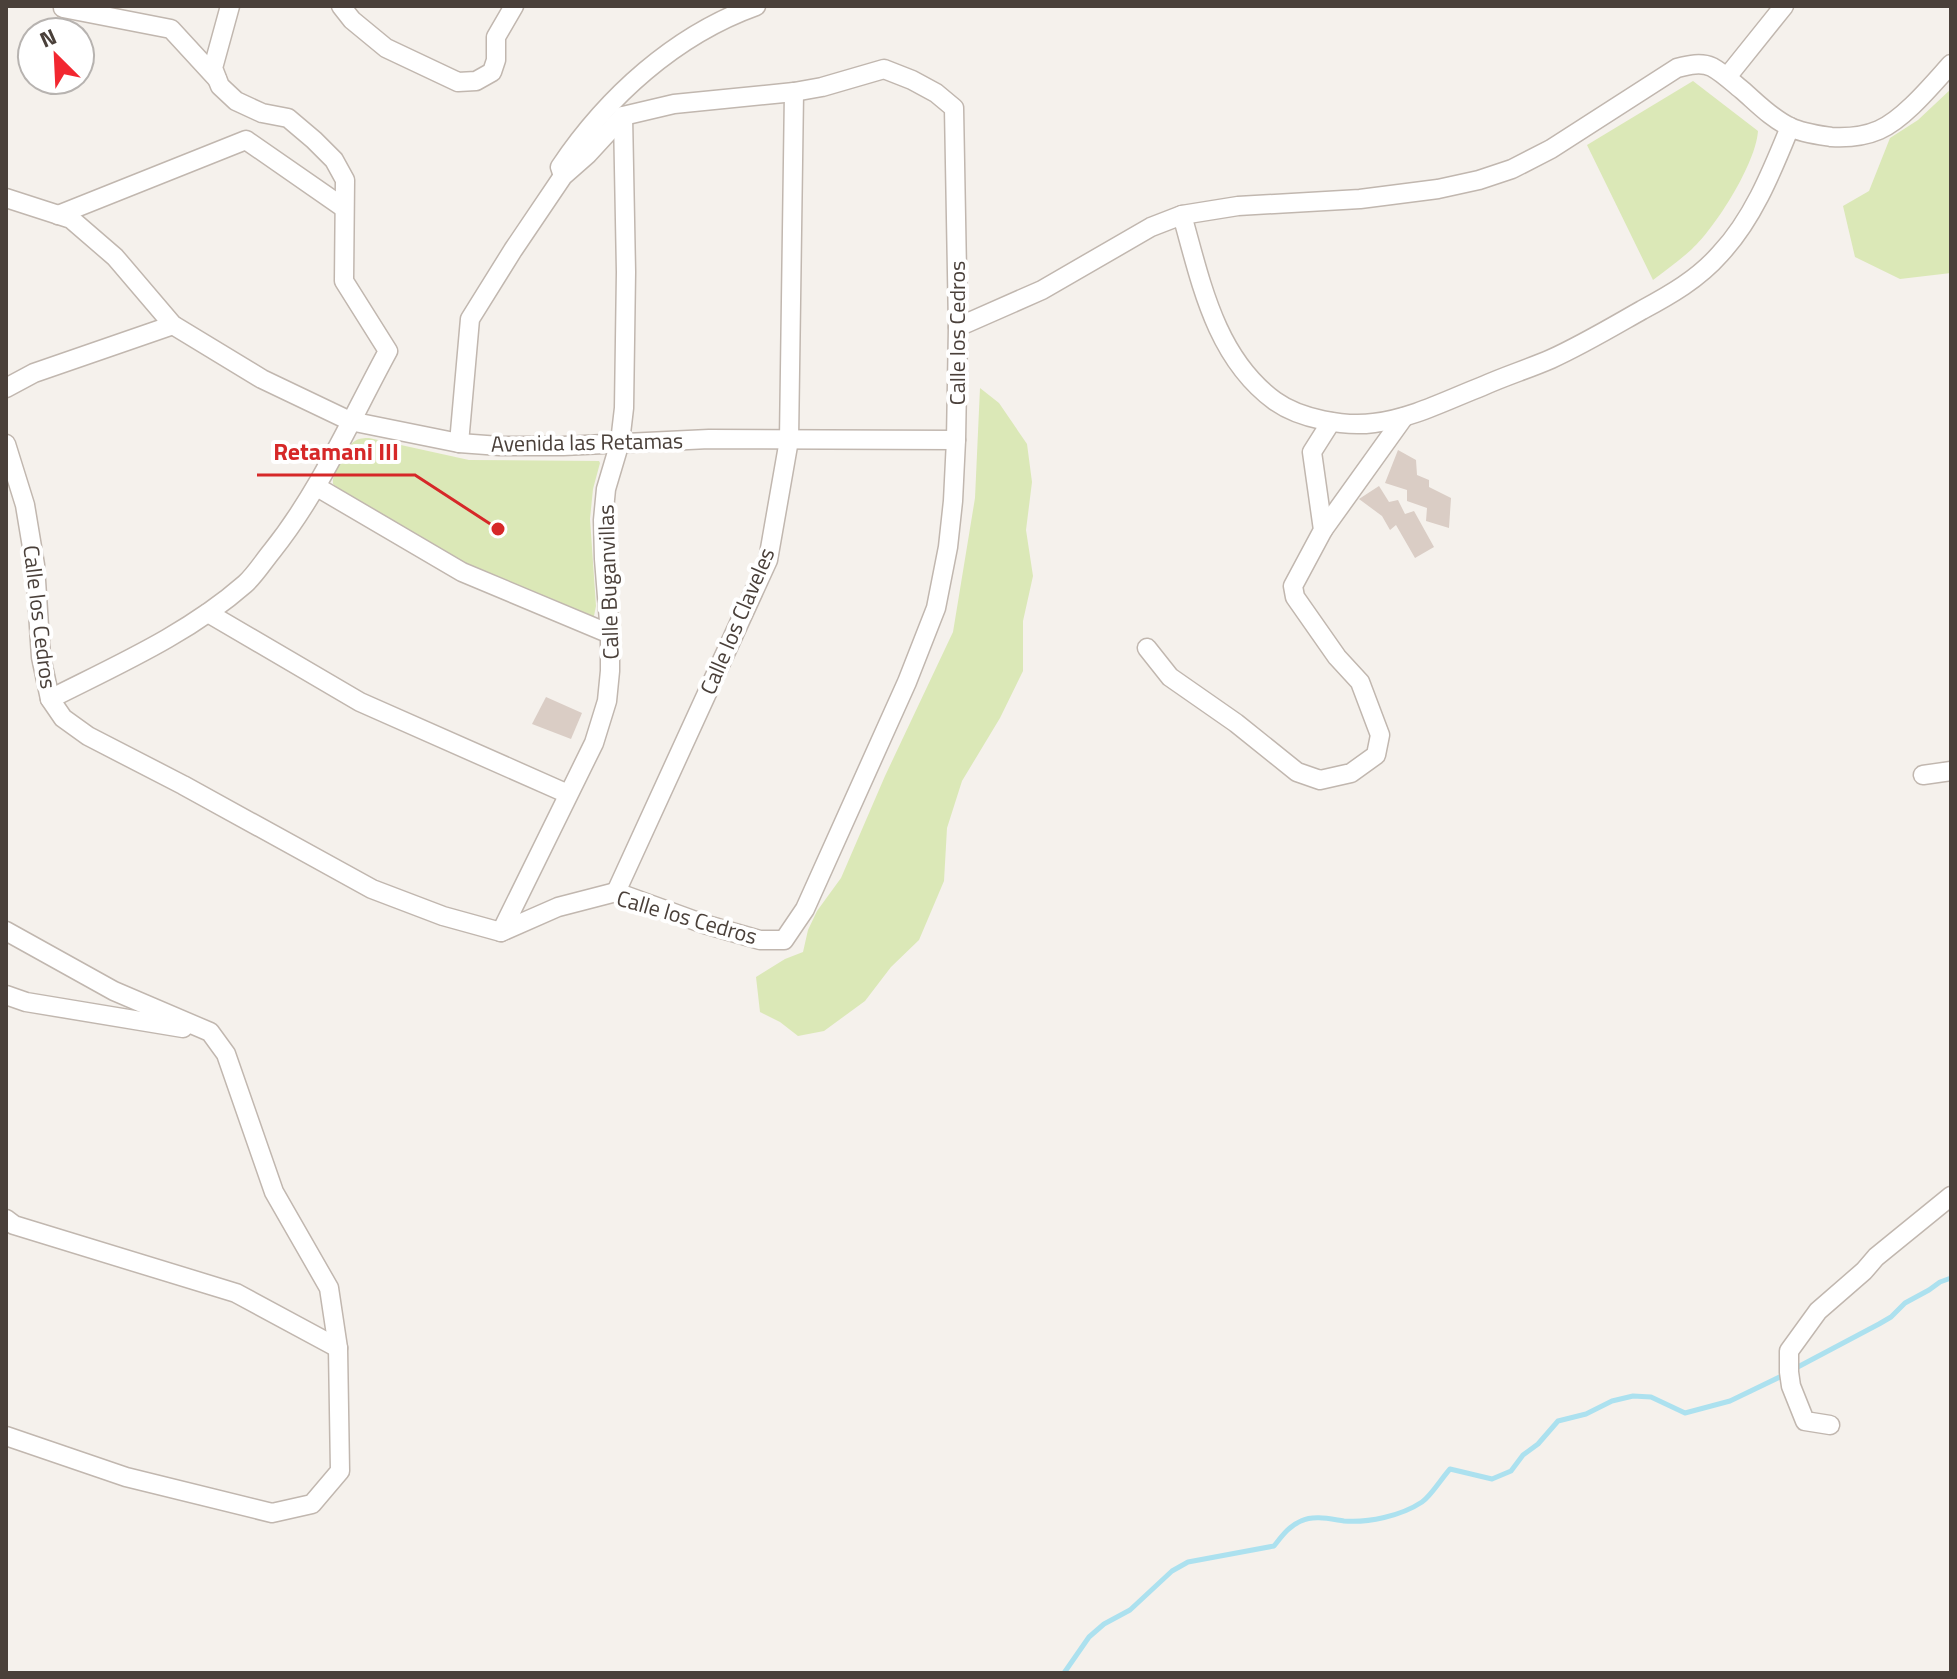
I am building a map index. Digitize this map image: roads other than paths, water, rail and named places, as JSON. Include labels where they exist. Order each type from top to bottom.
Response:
[{"type":"street","points":[[50,699],[138,655],[208,613],[247,583],[289,530],[317,487],[388,351],[344,281],[345,180],[334,160],[288,118],[262,113],[236,101],[220,86],[213,68],[230,6]]},
{"type":"street","points":[[341,6],[352,20],[386,48],[458,82],[476,81],[492,72],[496,60],[496,37],[514,6]]},
{"type":"street","points":[[563,176],[560,167],[584,133],[607,106],[636,80],[693,36],[756,6]]},
{"type":"street","points":[[1727,77],[1784,6]]},
{"type":"street","points":[[63,8],[171,29],[217,79]]},
{"type":"street","points":[[958,327],[1042,290],[1151,227],[1182,215],[1238,206],[1360,199],[1438,189],[1512,169],[1551,149],[1677,68],[1696,64],[1710,66],[1790,127],[1822,136],[1848,138],[1881,130],[1918,100],[1951,64]]},
{"type":"street","name":"Calle los Cedros","points":[[6,444],[25,505],[35,565],[41,657],[50,699],[63,718],[88,736],[372,889],[443,916],[501,932],[558,907],[616,892],[704,924],[760,940],[784,940],[805,909],[907,682],[936,608],[953,501],[958,327],[954,108],[936,93],[884,69],[794,92]]},
{"type":"street","points":[[459,443],[470,319],[563,176],[623,116],[674,104],[794,92]]},
{"type":"street","name":"Calle los Claveles","points":[[616,892],[768,560],[789,440],[794,92]]},
{"type":"street","name":"Calle Buganvillas","points":[[501,932],[594,743],[607,701],[610,634],[603,520],[606,489],[620,442],[624,408],[626,272],[623,116]]},
{"type":"street","points":[[1182,215],[1206,301],[1221,335],[1256,385],[1293,410],[1331,422],[1374,423],[1404,417],[1568,352],[1694,279],[1721,254],[1754,207],[1790,127]]},
{"type":"street","points":[[58,215],[246,140],[344,208]]},
{"type":"street","name":"Avenida las Retamas","points":[[6,198],[71,219],[115,257],[173,325],[262,379],[350,421],[459,443],[500,446],[709,439],[956,440]]},
{"type":"street","points":[[6,388],[34,373],[173,325]]},
{"type":"street","points":[[1147,648],[1170,677],[1236,723],[1297,772],[1320,780],[1351,773],[1376,755],[1380,735],[1360,682],[1337,657],[1295,597],[1293,586],[1323,530],[1404,417]]},
{"type":"street","points":[[1323,530],[1312,452],[1331,422]]},
{"type":"street","points":[[317,487],[462,572],[610,634]]},
{"type":"street","points":[[208,613],[360,702],[568,794]]},
{"type":"street","points":[[1923,775],[1951,771]]},
{"type":"street","points":[[6,931],[114,991],[210,1032],[226,1054],[274,1192],[329,1288],[338,1348],[340,1471],[312,1504],[272,1513],[126,1477],[6,1436]]},
{"type":"street","points":[[6,995],[26,1002],[210,1032]]},
{"type":"street","points":[[1830,1425],[1805,1421],[1791,1386],[1789,1351],[1818,1311],[1876,1257],[1951,1196]]},
{"type":"street","points":[[6,1219],[14,1225],[236,1293],[338,1348]]},
{"type":"waterway","points":[[1794,1369],[1879,1324],[1905,1303],[1951,1278]]},
{"type":"waterway","points":[[1064,1673],[1089,1637],[1104,1624],[1130,1610],[1172,1571],[1188,1562],[1274,1546],[1289,1528],[1306,1519],[1363,1521],[1394,1515],[1425,1499],[1450,1469],[1492,1479],[1511,1471],[1558,1421],[1586,1414],[1612,1401],[1633,1396],[1651,1397],[1685,1413],[1730,1401],[1786,1374]]},
{"type":"place","name":"Retamani III","points":[[498,529]]}]
